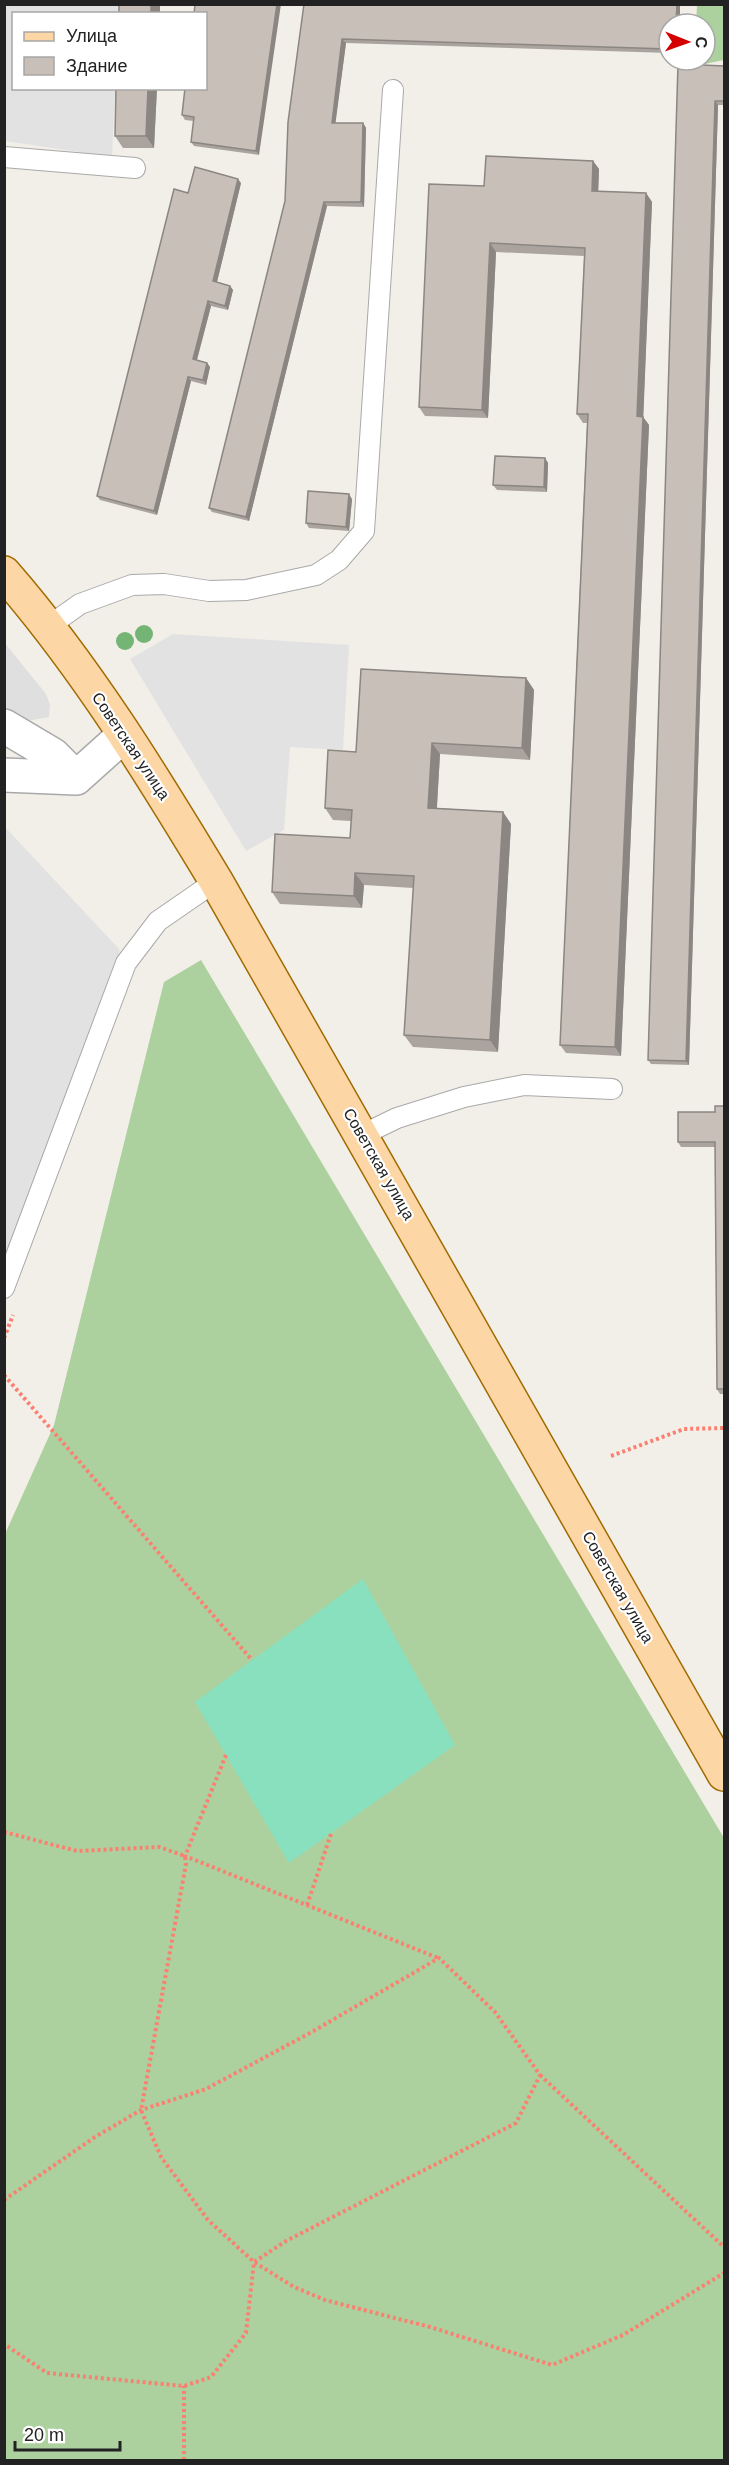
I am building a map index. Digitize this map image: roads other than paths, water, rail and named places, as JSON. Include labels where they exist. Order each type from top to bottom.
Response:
[{"type":"main road","name":"Советская улица","points":[[4,573],[49,626],[124,735],[216,881],[723,1767]]},
{"type":"street","points":[[4,726],[53,755],[76,778]]},
{"type":"street","points":[[4,774],[76,778],[124,735]]},
{"type":"lane","points":[[49,626],[80,604],[132,585],[164,585],[209,591],[246,590],[316,575],[339,560],[364,531],[393,90]]},
{"type":"lane","points":[[4,157],[135,168]]},
{"type":"lane","points":[[4,1288],[126,963],[158,921],[216,881]]},
{"type":"lane","points":[[362,1135],[398,1118],[464,1097],[524,1085],[612,1089]]}]
